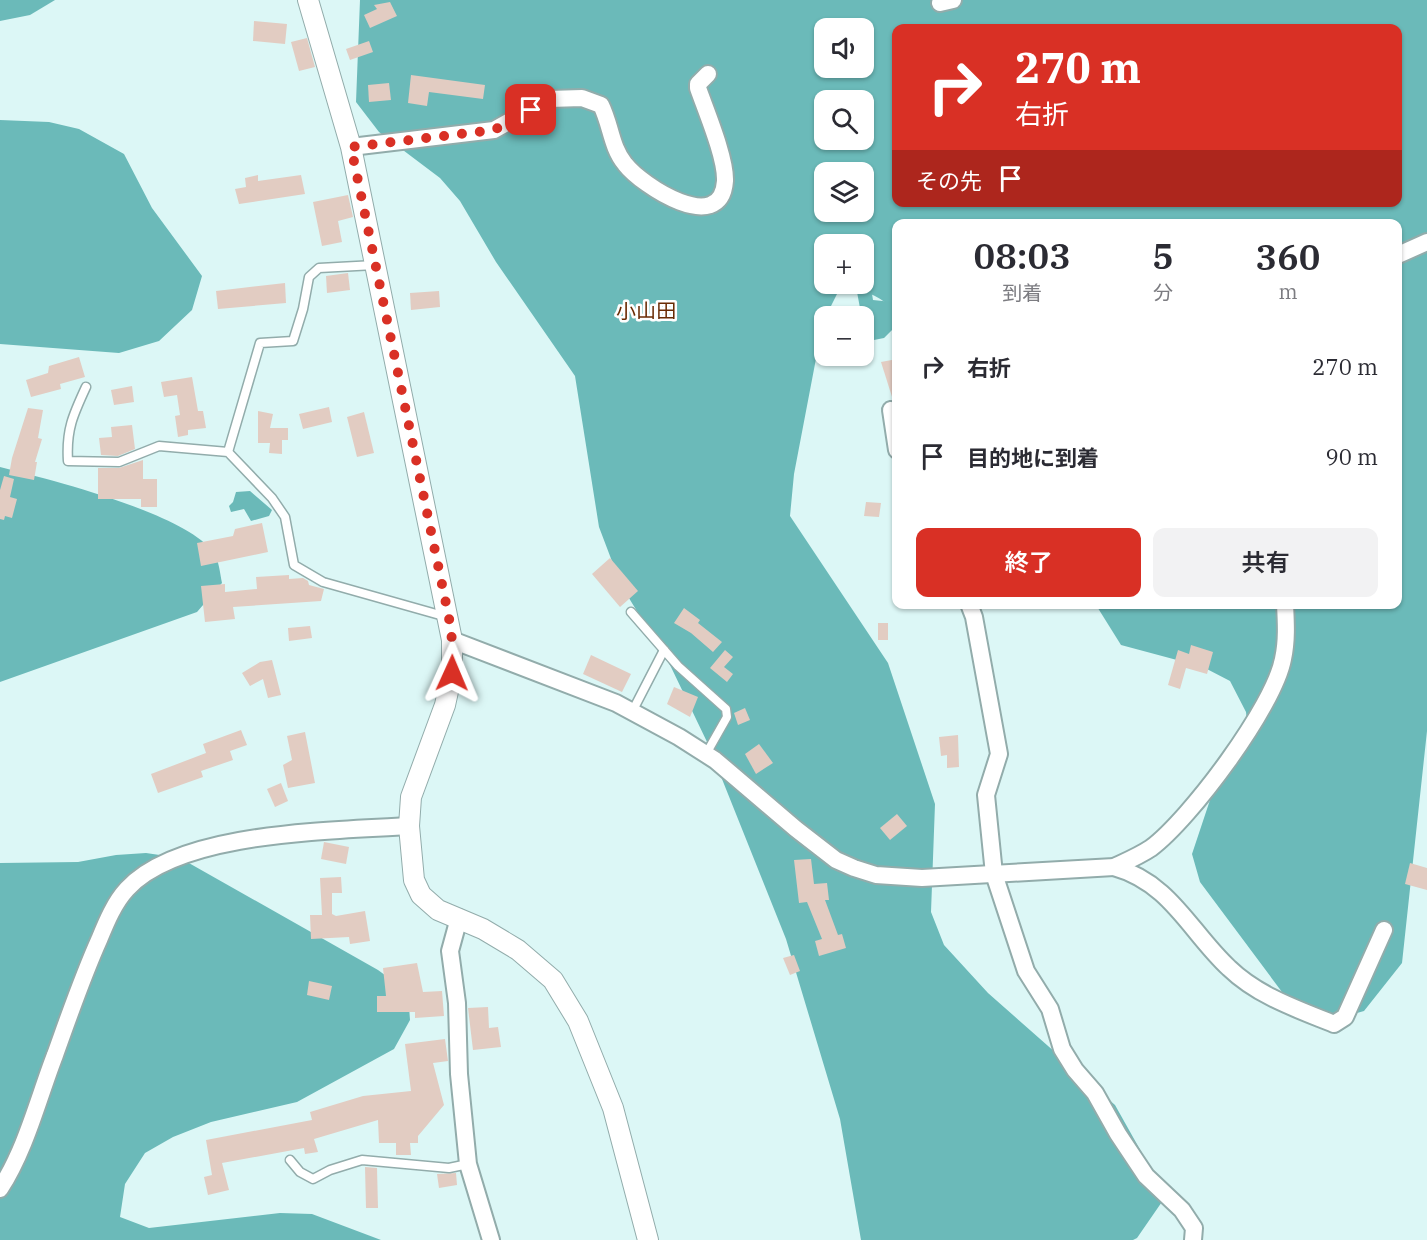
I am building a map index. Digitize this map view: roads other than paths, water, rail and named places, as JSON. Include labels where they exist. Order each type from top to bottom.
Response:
[{"type":"street","points":[[308,0],[351,147],[452,640],[452,673],[445,705],[414,783],[411,797],[409,826],[414,880],[421,895],[438,910],[483,928],[518,950],[553,980],[578,1021],[613,1108],[648,1240]]},
{"type":"street","points":[[351,147],[494,130],[549,99],[582,98],[601,105],[607,117],[614,146],[625,165],[663,194],[697,208],[711,205],[720,194],[725,181],[722,162],[698,88],[698,84],[708,74]]},
{"type":"street","points":[[1402,253],[1427,242]]},
{"type":"street","points":[[891,410],[892,417]]},
{"type":"street","points":[[971,609],[999,754],[987,795],[994,874],[1026,971],[1050,1009],[1062,1049],[1075,1070],[1095,1093],[1118,1134],[1146,1176],[1182,1210],[1194,1228],[1193,1240]]},
{"type":"street","points":[[1114,867],[1136,858],[1152,847],[1184,817],[1206,790],[1252,724],[1275,684],[1283,660],[1286,609]]},
{"type":"street","points":[[452,640],[632,712],[706,754],[836,860],[854,868],[876,875],[922,878],[1114,867],[1131,871],[1156,887],[1188,919],[1228,968],[1246,983],[1278,1002],[1334,1024],[1345,1017],[1384,930]]},
{"type":"street","points":[[0,1189],[10,1174],[23,1142],[87,966],[110,914],[127,889],[145,874],[169,860],[212,848],[274,836],[409,826]]},
{"type":"street","points":[[459,918],[450,951],[457,1003],[459,1074],[468,1164],[491,1240]]},
{"type":"lane","points":[[228,452],[260,343],[293,341],[303,309],[309,277],[320,268],[375,265]]},
{"type":"lane","points":[[86,387],[70,422],[67,440],[68,461],[119,462],[159,446],[228,452],[272,498],[285,517],[294,565],[323,582],[449,618]]},
{"type":"lane","points":[[631,612],[664,650],[726,709],[727,717],[706,754]]},
{"type":"lane","points":[[632,712],[664,650]]},
{"type":"lane","points":[[290,1160],[300,1172],[313,1179],[330,1170],[363,1160],[449,1168],[468,1164]]},
{"type":"district","name":"小山田","points":[[646,311]]}]
